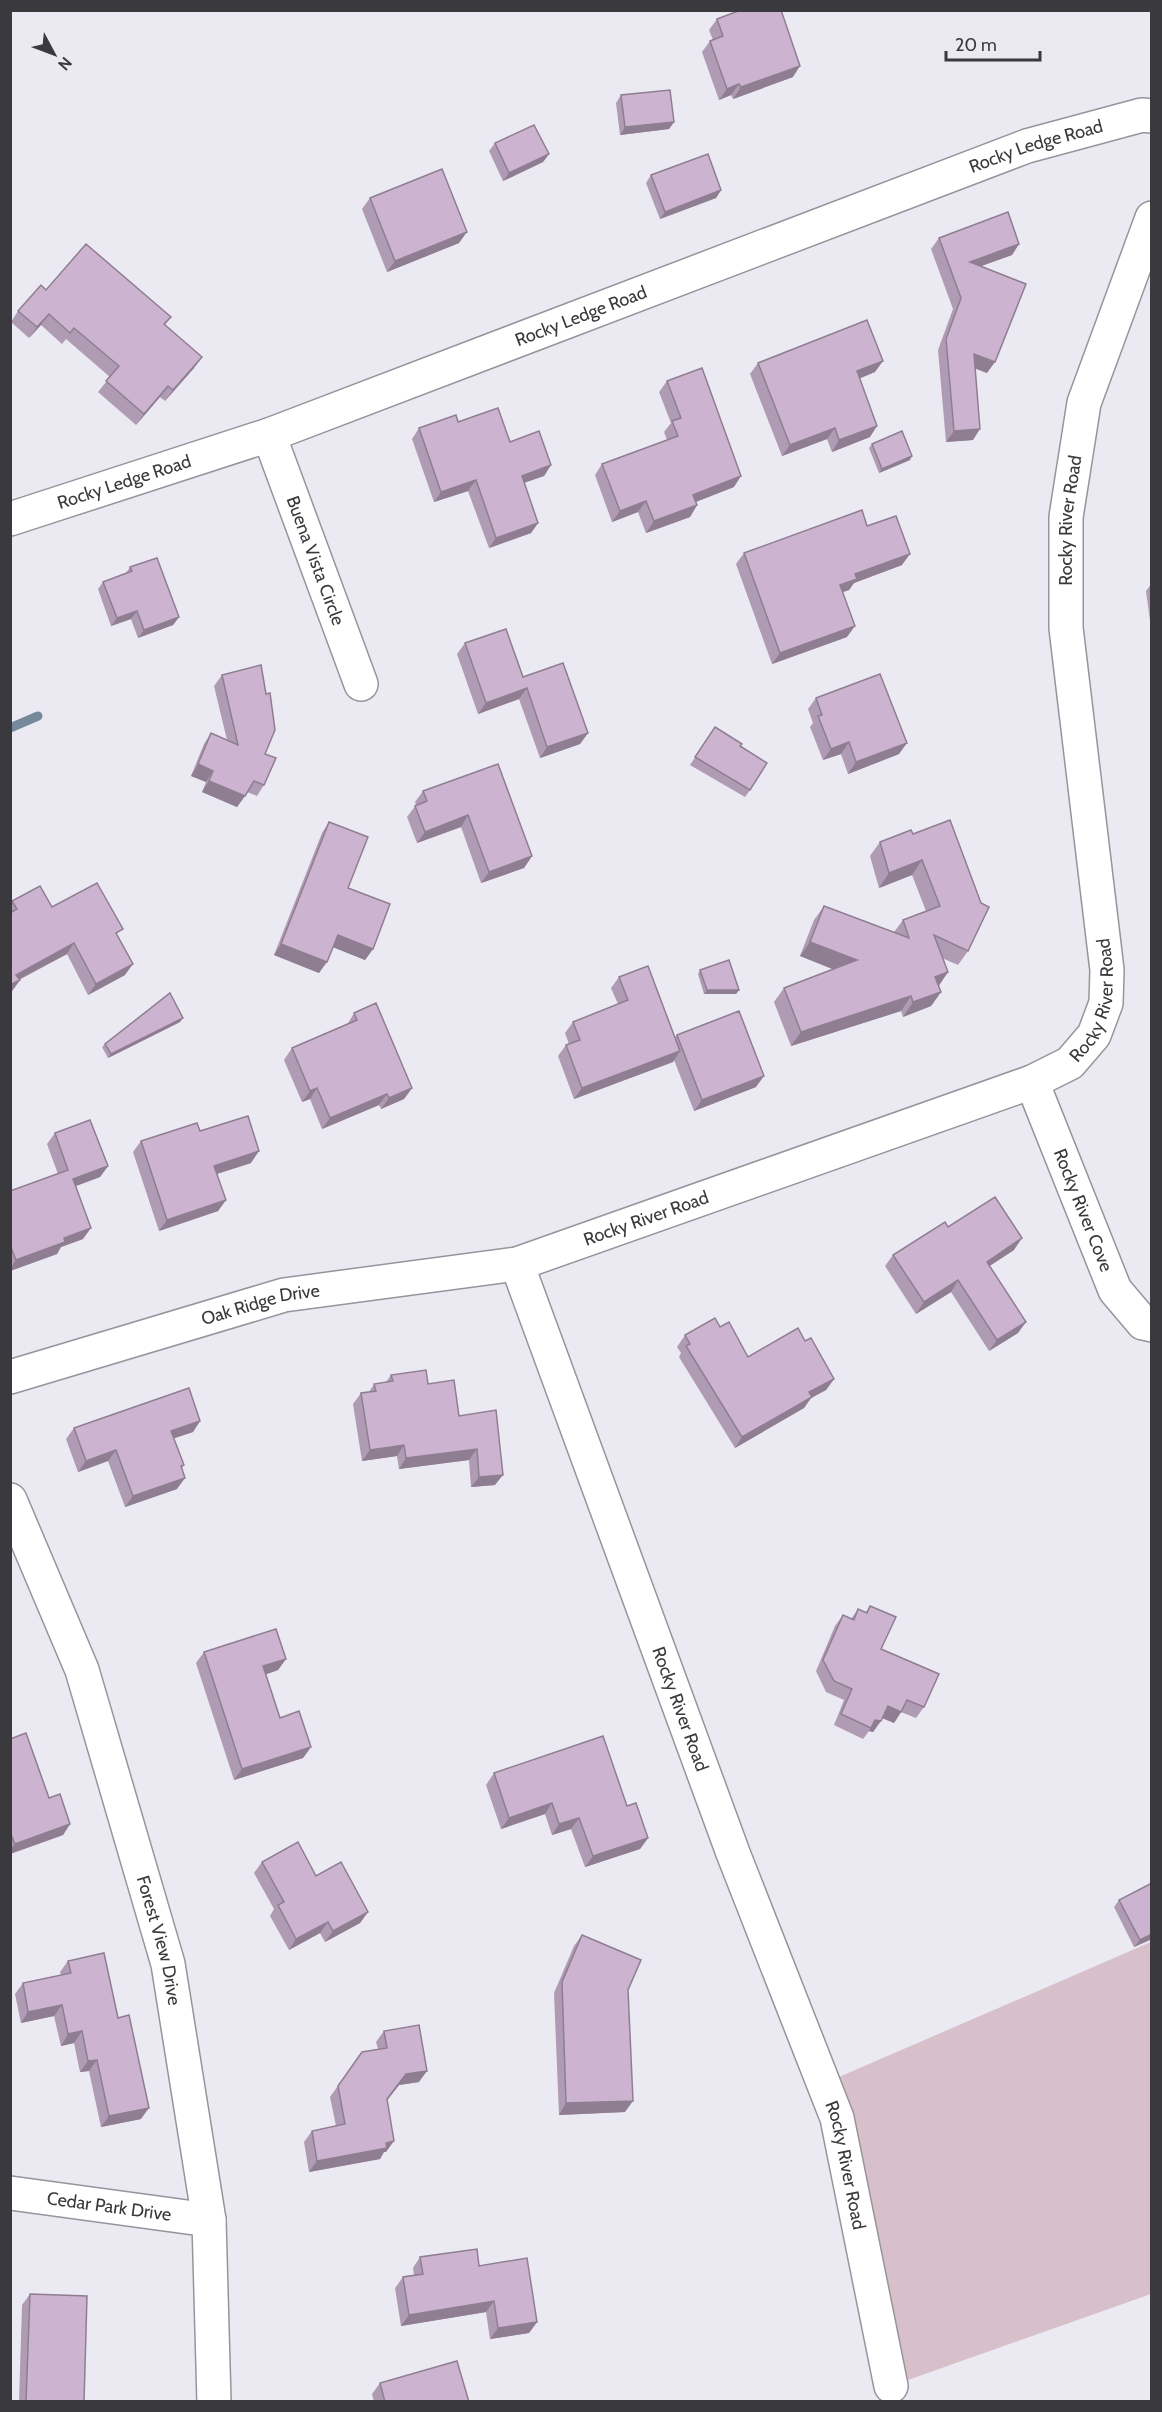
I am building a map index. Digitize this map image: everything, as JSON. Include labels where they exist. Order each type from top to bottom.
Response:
[{"type":"street","name":"Rocky Ledge Road","points":[[10,519],[269,435],[1027,146],[1142,115],[1152,116]]},
{"type":"street","name":"Rocky River Road","points":[[891,2386],[837,2118],[729,1842],[517,1264],[1032,1082],[1070,1063],[1094,1035],[1106,1003],[1107,970],[1066,628],[1065,517],[1084,403],[1152,218]]},
{"type":"street","name":"Buena Vista Circle","points":[[269,435],[361,684]]},
{"type":"street","name":"Rocky River Cove","points":[[1032,1082],[1115,1290],[1143,1323],[1152,1325]]},
{"type":"street","name":"Oak Ridge Drive","points":[[10,1377],[284,1295],[517,1264]]},
{"type":"street","name":"Forest View Drive","points":[[10,1500],[82,1670],[168,1964],[209,2220],[214,2402]]},
{"type":"street","name":"Cedar Park Drive","points":[[10,2193],[209,2220]]},
{"type":"shaded area","points":[[1151,1942],[1151,2294],[891,2386],[825,2083]]},
{"type":"building","points":[[741,10],[781,10],[800,66],[741,87],[739,84],[727,89],[710,41],[723,36],[717,19]]},
{"type":"building","points":[[670,90],[674,122],[625,127],[621,95]]},
{"type":"building","points":[[534,125],[549,154],[509,173],[495,143]]},
{"type":"building","points":[[708,154],[721,190],[665,212],[651,175]]},
{"type":"building","points":[[442,169],[467,232],[395,261],[370,198]]},
{"type":"building","points":[[1008,212],[1019,244],[970,262],[1026,284],[995,362],[974,354],[980,429],[954,431],[946,339],[961,298],[939,238]]},
{"type":"building","points":[[86,244],[171,317],[164,324],[202,357],[173,390],[168,386],[144,414],[106,381],[119,366],[74,328],[70,333],[49,314],[37,327],[18,311],[41,285],[46,290]]},
{"type":"building","points":[[867,320],[883,361],[857,371],[877,426],[839,440],[835,428],[790,445],[758,363]]},
{"type":"building","points":[[702,368],[741,476],[693,495],[697,505],[654,521],[646,501],[620,511],[602,464],[678,436],[672,421],[681,418],[667,381]]},
{"type":"building","points":[[498,408],[510,442],[539,431],[551,465],[522,476],[538,523],[496,538],[476,480],[441,492],[419,428],[456,415],[458,422]]},
{"type":"building","points":[[902,431],[912,456],[882,469],[872,444]]},
{"type":"building","points":[[862,510],[867,526],[896,516],[910,554],[855,574],[857,579],[840,585],[855,626],[780,653],[744,553]]},
{"type":"building","points":[[157,558],[179,617],[144,630],[137,611],[117,618],[103,582],[132,571],[130,567]]},
{"type":"building","points":[[506,629],[523,677],[563,663],[588,733],[547,747],[527,688],[486,703],[465,643]]},
{"type":"building","points":[[261,665],[266,694],[270,693],[275,730],[265,754],[276,758],[264,785],[254,781],[245,796],[209,781],[213,771],[198,764],[211,733],[238,745],[222,675]]},
{"type":"building","points":[[880,674],[907,743],[856,762],[849,742],[831,749],[818,716],[822,715],[816,698]]},
{"type":"building","points":[[715,727],[767,763],[750,790],[695,757]]},
{"type":"building","points":[[498,764],[532,856],[489,872],[468,815],[425,832],[415,806],[427,801],[423,791]]},
{"type":"building","points":[[950,820],[981,903],[989,907],[968,951],[934,935],[948,972],[935,977],[941,992],[913,1002],[911,996],[801,1032],[784,988],[857,960],[810,942],[824,906],[909,938],[903,920],[940,906],[922,860],[889,873],[880,842],[911,830],[913,834]]},
{"type":"building","points":[[329,822],[368,837],[348,888],[390,904],[373,949],[338,935],[327,962],[281,944]]},
{"type":"building","points":[[97,883],[123,929],[116,933],[133,964],[96,984],[74,943],[16,975],[20,980],[10,985],[10,913],[17,909],[12,901],[40,886],[52,907]]},
{"type":"building","points":[[729,960],[739,990],[707,990],[700,970]]},
{"type":"building","points":[[648,966],[680,1051],[582,1088],[566,1045],[580,1040],[573,1022],[628,1000],[619,977]]},
{"type":"building","points":[[170,993],[183,1018],[111,1054],[105,1044]]},
{"type":"building","points":[[376,1003],[412,1088],[389,1098],[387,1094],[330,1118],[317,1088],[310,1091],[292,1048],[357,1020],[354,1013]]},
{"type":"building","points":[[739,1011],[764,1076],[702,1100],[677,1035]]},
{"type":"building","points":[[248,1116],[259,1151],[214,1166],[226,1200],[167,1220],[141,1141],[197,1123],[200,1131]]},
{"type":"building","points":[[90,1120],[108,1166],[73,1179],[91,1228],[64,1238],[65,1242],[16,1260],[10,1245],[10,1191],[68,1170],[55,1133]]},
{"type":"building","points":[[995,1197],[1022,1238],[987,1262],[1026,1322],[997,1340],[958,1280],[924,1302],[893,1255],[945,1222],[948,1227]]},
{"type":"building","points":[[715,1318],[720,1327],[729,1322],[748,1357],[798,1328],[805,1341],[811,1338],[834,1379],[809,1392],[812,1397],[742,1437],[686,1346],[690,1344],[685,1335]]},
{"type":"building","points":[[426,1370],[428,1384],[454,1380],[459,1416],[496,1410],[503,1475],[479,1477],[477,1449],[406,1458],[404,1445],[370,1450],[361,1393],[376,1391],[374,1384],[393,1381],[391,1375]]},
{"type":"building","points":[[189,1388],[200,1421],[171,1431],[184,1465],[181,1466],[185,1478],[133,1496],[116,1450],[86,1461],[74,1428]]},
{"type":"building","points":[[870,1606],[896,1617],[881,1649],[939,1674],[924,1707],[907,1700],[901,1712],[888,1706],[881,1721],[875,1720],[871,1728],[841,1714],[852,1689],[834,1681],[823,1660],[843,1615],[854,1620],[858,1609],[867,1613]]},
{"type":"building","points":[[276,1629],[286,1659],[263,1666],[280,1718],[299,1711],[311,1747],[242,1769],[204,1652]]},
{"type":"building","points":[[26,1733],[49,1798],[60,1794],[70,1824],[15,1844],[10,1832],[10,1739]]},
{"type":"building","points":[[603,1736],[627,1806],[636,1803],[648,1838],[593,1856],[579,1818],[559,1824],[552,1803],[509,1818],[494,1773]]},
{"type":"building","points":[[298,1842],[316,1876],[341,1862],[368,1912],[333,1931],[328,1922],[296,1939],[278,1905],[284,1902],[262,1862]]},
{"type":"building","points":[[1152,1883],[1152,1934],[1140,1940],[1119,1900]]},
{"type":"building","points":[[582,1935],[641,1960],[628,1990],[633,2101],[566,2103],[562,1982]]},
{"type":"building","points":[[104,1953],[118,2018],[129,2015],[149,2108],[109,2116],[97,2060],[88,2061],[82,2031],[68,2034],[62,2005],[28,2012],[23,1983],[71,1973],[68,1961]]},
{"type":"building","points":[[419,2025],[427,2071],[406,2074],[387,2099],[394,2141],[386,2143],[387,2148],[317,2161],[312,2131],[345,2124],[338,2086],[362,2052],[387,2048],[384,2031]]},
{"type":"building","points":[[477,2249],[479,2266],[527,2258],[537,2322],[498,2328],[494,2301],[409,2315],[403,2277],[423,2274],[420,2257]]},
{"type":"building","points":[[30,2294],[87,2296],[84,2402],[26,2402]]},
{"type":"building","points":[[457,2361],[469,2402],[385,2402],[380,2383]]},
{"type":"waterway","points":[[10,728],[38,716]]}]
